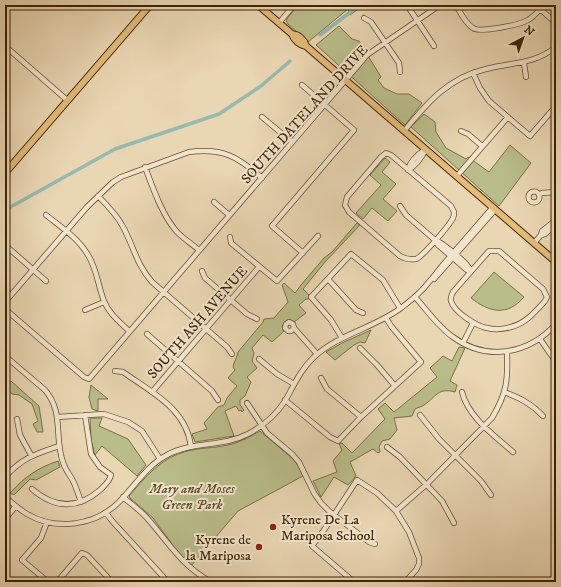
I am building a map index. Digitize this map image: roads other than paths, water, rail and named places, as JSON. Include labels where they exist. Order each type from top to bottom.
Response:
[{"type":"main road","points":[[5,173],[150,5]]},
{"type":"main road","points":[[258,5],[292,34],[296,34],[304,41],[306,46],[556,262]]},
{"type":"street","points":[[279,23],[294,5]]},
{"type":"street","points":[[407,5],[434,46]]},
{"type":"street","name":"SOUTH DATELAND DRIVE","points":[[5,308],[84,377],[89,379],[367,55],[440,5]]},
{"type":"street","points":[[456,5],[469,25],[474,29],[481,30],[521,23],[530,19],[542,7],[556,23]]},
{"type":"street","points":[[364,18],[371,22],[385,42],[399,63],[400,72]]},
{"type":"street","points":[[5,46],[68,100]]},
{"type":"street","points":[[404,131],[436,95],[450,84],[473,73],[487,69],[524,63],[543,56],[556,47]]},
{"type":"street","points":[[524,63],[526,77]]},
{"type":"street","points":[[473,73],[480,88],[489,101],[530,136],[556,106]]},
{"type":"street","points":[[302,85],[354,130],[272,226],[303,253]]},
{"type":"street","points":[[262,117],[292,142]]},
{"type":"street","points":[[457,176],[508,117]]},
{"type":"street","points":[[460,130],[468,134],[482,146]]},
{"type":"street","points":[[408,170],[412,161],[420,153],[426,150]]},
{"type":"street","points":[[5,302],[34,270],[87,206],[121,177],[189,152],[216,151],[227,154],[244,162],[262,178]]},
{"type":"street","points":[[386,153],[390,155],[408,170],[453,208],[454,212],[453,219],[435,240],[419,257],[411,259],[406,259],[400,256],[349,212],[345,205],[347,197],[384,154],[386,153]]},
{"type":"street","points":[[146,167],[162,209],[177,231],[199,250]]},
{"type":"street","points":[[539,195],[556,192]]},
{"type":"street","points":[[98,196],[121,224],[144,273],[163,292],[227,347],[232,354]]},
{"type":"street","points":[[214,202],[229,215]]},
{"type":"street","points":[[400,206],[406,215],[435,240],[440,242],[453,255],[470,267],[471,271]]},
{"type":"street","points":[[5,497],[27,514],[47,522],[62,524],[81,523],[106,512],[123,497],[149,468],[160,459],[175,451],[191,446],[233,440],[248,434],[261,426],[277,411],[305,366],[317,354],[342,338],[386,318],[415,297],[430,282],[432,277],[494,208]]},
{"type":"street","points":[[46,215],[80,244],[89,256],[95,269],[104,302],[115,318],[130,331]]},
{"type":"street","points":[[534,243],[541,235],[542,231],[554,223]]},
{"type":"street","points":[[230,237],[231,243],[278,281],[318,236]]},
{"type":"street","points":[[5,245],[46,281]]},
{"type":"street","points":[[489,251],[499,251],[543,289],[547,297],[545,301],[528,318],[519,324],[495,329],[486,328],[473,323],[458,311],[451,302],[453,292],[471,271],[489,251]]},
{"type":"street","points":[[342,338],[331,320],[311,297],[351,254],[382,280],[400,308]]},
{"type":"street","name":"SOUTH ASH AVENUE","points":[[152,392],[259,267]]},
{"type":"street","points":[[202,271],[206,278],[230,300],[247,314],[257,319]]},
{"type":"street","points":[[328,279],[356,310],[363,313]]},
{"type":"street","points":[[415,297],[444,330],[463,343],[484,351],[507,352],[517,350],[540,339],[556,324]]},
{"type":"street","points":[[85,310],[104,302]]},
{"type":"street","points":[[285,400],[330,437],[338,440],[421,362],[386,318]]},
{"type":"street","points":[[463,343],[473,323]]},
{"type":"street","points":[[294,328],[317,354]]},
{"type":"street","points":[[147,334],[212,391],[218,400]]},
{"type":"street","points":[[540,339],[556,362]]},
{"type":"street","points":[[360,348],[395,386]]},
{"type":"street","points":[[396,511],[485,427],[492,418],[500,405],[504,392],[508,374],[507,352]]},
{"type":"street","points":[[5,356],[48,394],[56,408],[59,446],[64,465],[77,489],[81,502]]},
{"type":"street","points":[[259,359],[277,374],[294,384]]},
{"type":"street","points":[[115,371],[123,372],[170,405],[187,428],[191,446]]},
{"type":"street","points":[[321,378],[327,389],[361,417]]},
{"type":"street","points":[[462,392],[464,401],[473,414],[513,452]]},
{"type":"street","points":[[504,392],[529,403],[543,416]]},
{"type":"street","points":[[247,403],[261,426],[271,437],[296,458],[303,468],[318,499],[324,506],[369,542],[375,544]]},
{"type":"street","points":[[57,417],[104,414],[128,422],[142,431],[160,459]]},
{"type":"street","points":[[32,489],[42,497],[57,503],[69,504],[81,502],[91,497],[110,479],[111,475],[100,467],[91,454],[85,415]]},
{"type":"street","points":[[420,415],[439,440],[481,481],[491,495]]},
{"type":"street","points":[[17,419],[20,435],[31,455]]},
{"type":"street","points":[[5,469],[7,475],[17,464],[31,455],[59,446]]},
{"type":"street","points":[[387,447],[400,457],[442,501],[454,523]]},
{"type":"street","points":[[354,582],[312,546],[357,480],[377,493],[396,511],[409,532],[419,558],[416,570],[405,582]]},
{"type":"street","points":[[123,497],[144,516],[175,554],[189,568],[209,582]]},
{"type":"street","points":[[5,519],[16,506]]},
{"type":"street","points":[[106,512],[113,522],[168,582]]},
{"type":"street","points":[[47,522],[41,538],[22,560],[48,582]]},
{"type":"street","points":[[57,582],[82,553],[87,555],[112,582]]},
{"type":"waterway","points":[[320,35],[360,5]]},
{"type":"waterway","points":[[5,210],[115,149],[219,114],[261,86],[290,61]]},
{"type":"place","name":"Kyrene De La Mariposa School","points":[[273,527]]},
{"type":"place","name":"Kyrene de la Mariposa","points":[[259,547]]},
{"type":"park label","name":"Mary and Moses Green Park","points":[[192,496]]}]
